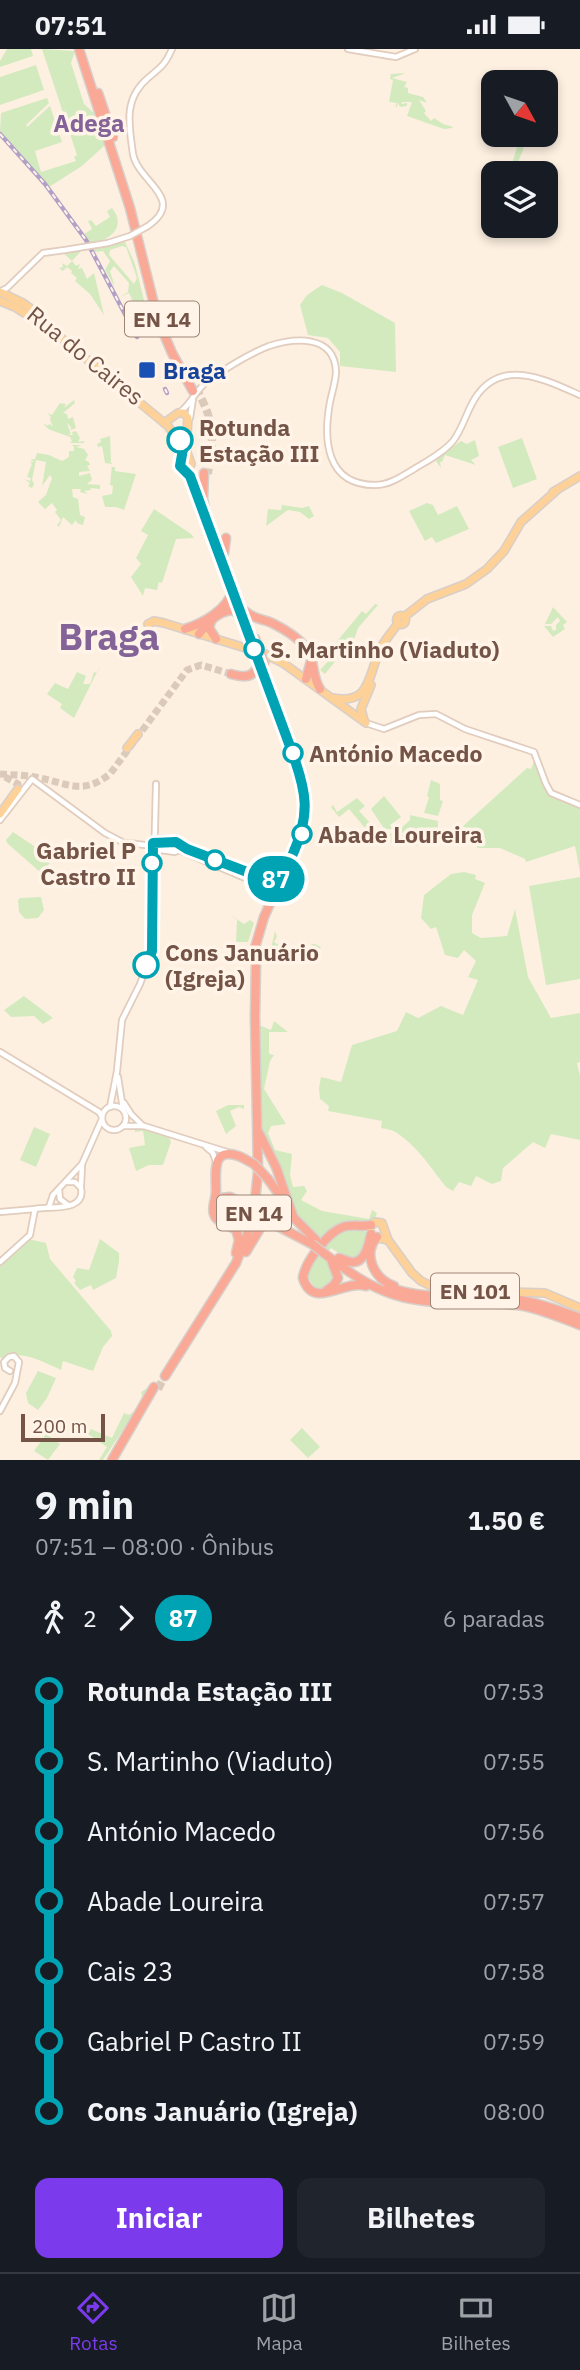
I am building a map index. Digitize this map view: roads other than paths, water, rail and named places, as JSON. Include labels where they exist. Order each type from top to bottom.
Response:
[{"type":"highway","name":"EN 14","points":[[82,49],[130,208],[158,320],[172,353],[194,391]]},
{"type":"highway","points":[[186,470],[262,664],[302,778],[306,797],[307,821],[290,866],[256,952],[271,894],[265,884],[277,879],[290,866]]},
{"type":"highway","points":[[208,522],[203,499],[206,474],[208,508],[244,616]]},
{"type":"highway","points":[[224,552],[226,538]]},
{"type":"highway","points":[[219,577],[229,580]]},
{"type":"highway","points":[[185,629],[202,622],[225,605],[233,590]]},
{"type":"highway","points":[[199,634],[212,618],[232,610],[244,616],[267,621],[303,644],[310,669],[320,689]]},
{"type":"highway","points":[[212,618],[209,626],[216,639]]},
{"type":"highway","points":[[252,637],[258,625],[267,621]]},
{"type":"highway","points":[[199,634],[202,622]]},
{"type":"highway","points":[[231,674],[250,676],[262,664]]},
{"type":"highway","points":[[298,673],[310,669]]},
{"type":"highway","points":[[268,909],[290,866]]},
{"type":"highway","name":"EN 14","points":[[254,962],[258,1184],[253,1220],[243,1250],[221,1289],[164,1375],[236,1254],[250,1209],[254,1169],[251,1000],[254,962]]},
{"type":"highway","points":[[258,1130],[276,1167],[293,1216]]},
{"type":"highway","points":[[236,1254],[239,1241],[237,1233],[214,1214],[216,1163],[225,1155],[238,1155]]},
{"type":"highway","name":"EN 101","points":[[238,1155],[251,1162],[268,1179],[314,1242],[351,1273],[380,1289],[423,1300],[524,1307],[580,1325]]},
{"type":"highway","points":[[215,1176],[217,1181],[252,1213],[279,1227]]},
{"type":"highway","points":[[221,1289],[232,1277],[266,1220],[279,1214],[283,1202],[282,1184]]},
{"type":"highway","points":[[238,1201],[227,1196],[220,1199],[218,1210],[223,1218],[237,1222],[245,1217],[250,1209]]},
{"type":"highway","points":[[252,1242],[263,1229],[269,1226],[279,1227]]},
{"type":"highway","points":[[377,1234],[349,1226],[332,1234],[305,1268],[303,1278],[310,1290],[321,1294],[356,1284],[380,1289]]},
{"type":"highway","name":"EN 101","points":[[279,1227],[314,1242]]},
{"type":"highway","points":[[327,1252],[338,1277],[330,1289],[318,1291],[309,1285],[306,1273],[329,1240],[345,1230],[357,1229],[377,1234]]},
{"type":"highway","points":[[339,1258],[354,1262],[361,1259],[377,1234]]},
{"type":"highway","points":[[377,1234],[371,1251],[375,1271],[388,1284],[416,1293]]},
{"type":"highway","name":"EN 101","points":[[327,1252],[382,1284],[416,1293],[526,1300],[580,1318]]},
{"type":"highway","points":[[106,1460],[156,1388],[115,1460]]},
{"type":"highway","points":[[115,1460],[127,1433]]},
{"type":"main road","name":"Rua do Caires","points":[[0,292],[32,309],[156,412],[170,420]]},
{"type":"main road","name":"Rua do Caires","points":[[0,301],[45,325]]},
{"type":"main road","name":"Rua do Caires","points":[[32,314],[170,420]]},
{"type":"main road","points":[[185,461],[183,446],[170,420],[186,415],[189,420],[185,461],[181,468],[186,470]]},
{"type":"main road","points":[[332,699],[350,698],[359,694],[369,684],[381,647],[401,620],[427,599],[466,584],[487,569],[525,516],[556,490],[580,476]]},
{"type":"main road","points":[[148,624],[155,621],[252,650]]},
{"type":"main road","points":[[265,655],[277,659],[298,673]]},
{"type":"main road","points":[[364,721],[361,709],[374,669]]},
{"type":"main road","points":[[353,708],[370,685]]},
{"type":"main road","points":[[320,689],[364,721]]},
{"type":"main road","points":[[350,698],[346,704],[364,721]]},
{"type":"main road","points":[[332,699],[353,708]]},
{"type":"main road","points":[[127,748],[138,734]]},
{"type":"main road","points":[[0,814],[18,789]]},
{"type":"main road","name":"EN 101","points":[[377,1234],[412,1273],[431,1287],[440,1290],[545,1293],[580,1308]]},
{"type":"street","points":[[0,292],[43,253],[108,243],[130,236],[160,217],[161,194],[134,159],[130,105],[135,92],[162,68],[172,49]]},
{"type":"street","points":[[348,49],[396,57],[415,49]]},
{"type":"street","points":[[9,286],[13,298]]},
{"type":"street","points":[[170,420],[188,405],[194,391],[267,347],[305,340],[316,341],[332,355],[336,371],[326,429],[330,457],[351,480],[382,485],[404,475],[446,448],[457,434],[478,393],[489,383],[526,374],[580,395]]},
{"type":"street","points":[[189,420],[194,391]]},
{"type":"street","points":[[364,721],[384,729],[419,715],[436,714],[469,731],[534,752],[551,793],[580,805]]},
{"type":"street","points":[[0,820],[30,780],[35,780],[105,834],[126,843],[172,846],[176,842],[179,848],[265,884]]},
{"type":"street","points":[[49,1207],[53,1195],[82,1164],[104,1113],[117,1072],[122,1020],[152,951],[156,784]]},
{"type":"street","points":[[0,1052],[104,1113]]},
{"type":"street","points":[[117,1072],[126,1120],[123,1126]]},
{"type":"street","points":[[123,1102],[144,1126]]},
{"type":"street","points":[[104,1113],[117,1107],[144,1126],[238,1155]]},
{"type":"street","points":[[104,1113],[106,1127]]},
{"type":"street","points":[[106,1127],[116,1130],[123,1126],[144,1126]]},
{"type":"street","points":[[91,1145],[106,1127]]},
{"type":"street","points":[[198,1144],[211,1150],[216,1163]]},
{"type":"street","points":[[0,1212],[76,1204],[81,1199],[82,1164]]},
{"type":"street","points":[[67,1182],[75,1182],[81,1187]]},
{"type":"street","points":[[59,1189],[60,1199],[68,1205]]},
{"type":"street","points":[[0,1262],[30,1235],[35,1210]]},
{"type":"street","points":[[0,1411],[14,1385],[18,1369],[19,1360],[9,1357],[4,1364],[5,1369],[14,1376],[14,1385]]},
{"type":"street","points":[[10,1371],[18,1369]]},
{"type":"tunnel","points":[[196,388],[210,420],[208,474]]},
{"type":"tunnel","points":[[0,774],[35,777],[76,786],[92,784],[110,774],[187,670],[201,665],[231,674]]},
{"type":"tunnel","points":[[5,777],[18,784],[18,789]]},
{"type":"tunnel","points":[[158,1389],[165,1376]]},
{"type":"railway","points":[[0,134],[45,184],[86,240],[137,337]]},
{"type":"railway","points":[[165,389],[167,393]]},
{"type":"place","name":"Braga","points":[[147,370]]},
{"type":"place","name":"Rotunda Estação III","points":[[180,440]]},
{"type":"place","name":"S. Martinho (Viaduto)","points":[[254,649]]},
{"type":"place","name":"António Macedo","points":[[293,753]]},
{"type":"place","name":"Abade Loureira","points":[[302,834]]},
{"type":"place","name":"Gabriel P Castro II","points":[[152,863]]},
{"type":"place","name":"Cons Januário (Igreja)","points":[[146,965]]},
{"type":"district","name":"Adega","points":[[89,123]]},
{"type":"district","name":"Braga","points":[[109,636]]}]
